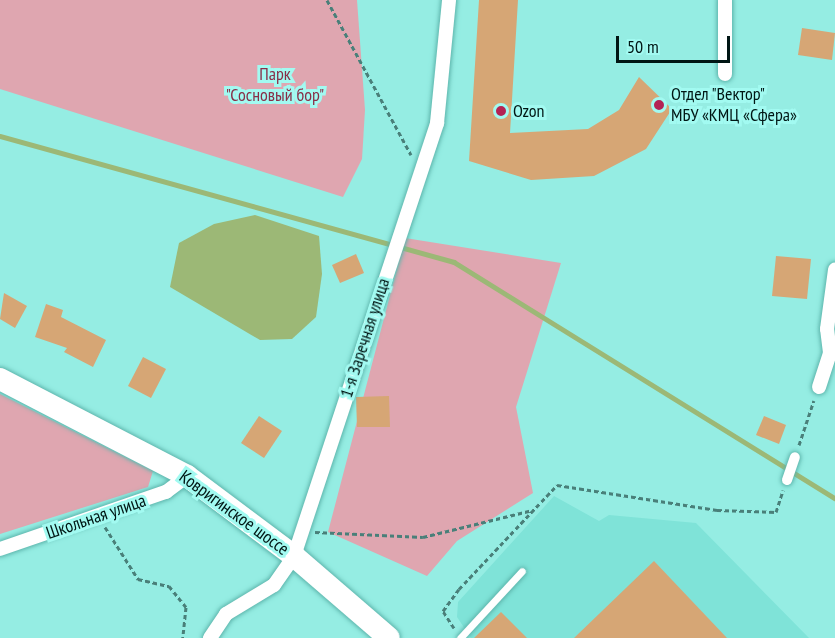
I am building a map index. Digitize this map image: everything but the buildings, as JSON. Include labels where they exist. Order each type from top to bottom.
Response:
[{"type":"main road","name":"Ковригинское шоссе","points":[[0,379],[187,476],[294,556],[388,638]]},
{"type":"street","name":"1-я Заречная улица","points":[[210,638],[226,614],[274,585],[294,556],[437,123],[449,0]]},
{"type":"street","points":[[725,0],[725,74]]},
{"type":"street","points":[[819,387],[833,353],[827,330],[835,270]]},
{"type":"street","points":[[787,480],[795,457]]},
{"type":"street","name":"Школьная улица","points":[[0,549],[166,492],[187,476]]},
{"type":"lane","points":[[461,637],[522,571]]},
{"type":"path","points":[[327,0],[420,172]]},
{"type":"path","points":[[795,457],[819,387]]},
{"type":"path","points":[[461,637],[443,611],[557,485],[717,510],[776,512],[787,480]]},
{"type":"path","points":[[301,532],[423,537],[533,510]]},
{"type":"path","points":[[98,517],[138,579],[169,586],[186,607],[183,638]]},
{"type":"shaded area","points":[[255,215],[319,236],[322,274],[316,317],[292,339],[260,340],[170,287],[179,243],[214,224]]},
{"type":"shaded area","points":[[554,496],[599,521],[609,515],[696,523],[809,638],[471,638],[457,617],[458,602]]},
{"type":"green space","name":"Парк \"Сосновый бор\"","points":[[0,0],[357,0],[365,110],[362,159],[343,197],[0,89]]},
{"type":"green space","points":[[405,238],[561,263],[516,407],[533,493],[457,541],[427,576],[328,532]]},
{"type":"green space","points":[[0,394],[153,471],[148,487],[0,534]]},
{"type":"waterway","points":[[0,136],[454,262],[835,498]]},
{"type":"place","name":"Отдел \"Вектор\" МБУ «КМЦ «Сфера»","points":[[659,105]]},
{"type":"place","name":"Ozon","points":[[501,111]]}]
